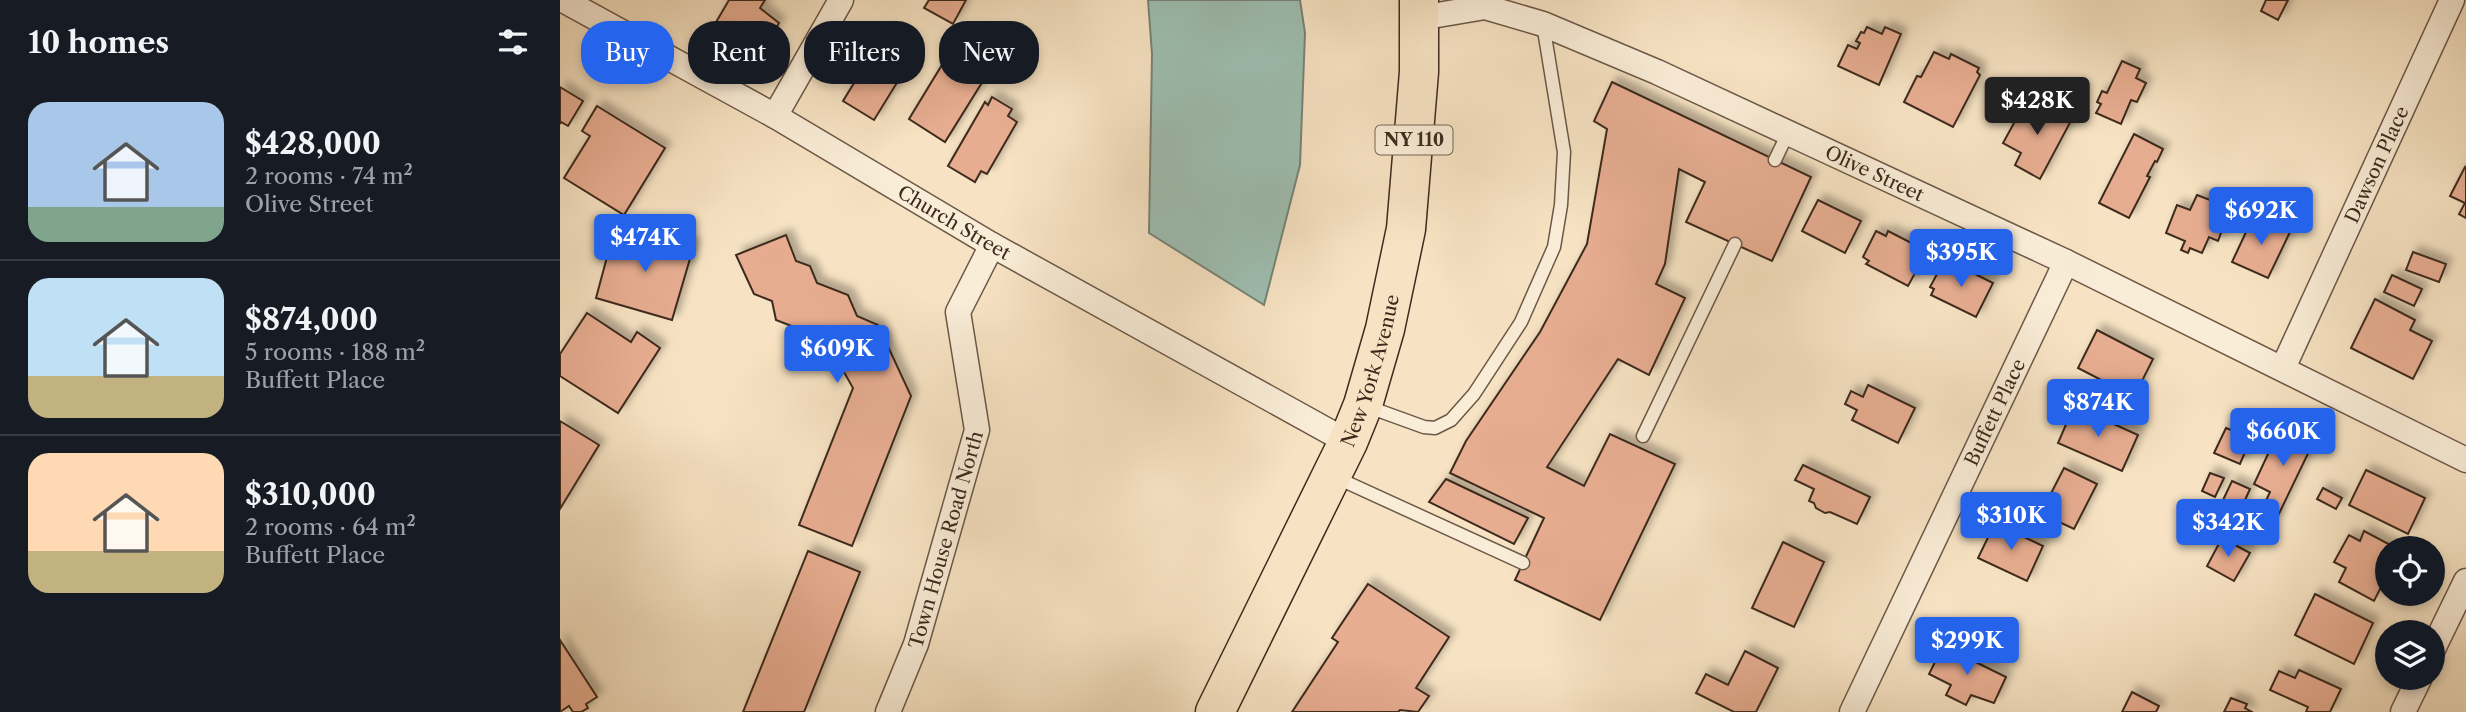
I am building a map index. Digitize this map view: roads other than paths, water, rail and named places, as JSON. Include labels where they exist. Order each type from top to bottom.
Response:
[{"type":"main road","name":"New York Avenue","points":[[1215,712],[1348,442],[1363,405],[1385,329],[1406,229],[1419,72],[1420,9]]},
{"type":"street","name":"Church Street","points":[[563,0],[775,116],[992,245],[1348,442]]},
{"type":"street","points":[[775,116],[841,0]]},
{"type":"street","name":"Dawson Place","points":[[2283,368],[2452,0]]},
{"type":"street","name":"Olive Street","points":[[1420,9],[1485,7],[1543,24],[1657,72],[2066,262],[2466,460]]},
{"type":"street","name":"Town House Road North","points":[[888,712],[916,645],[977,430],[958,312],[992,245]]},
{"type":"street","name":"Buffett Place","points":[[1852,712],[2066,262]]},
{"type":"street","points":[[2445,624],[2466,581]]},
{"type":"street","points":[[2403,712],[2414,690]]},
{"type":"lane","points":[[1363,405],[1424,427],[1435,428],[1451,421],[1474,394],[1521,322],[1554,247],[1561,205],[1564,152],[1543,24]]},
{"type":"lane","points":[[1775,160],[1788,133]]},
{"type":"lane","points":[[1643,436],[1735,244]]},
{"type":"lane","points":[[1331,475],[1523,563]]}]
